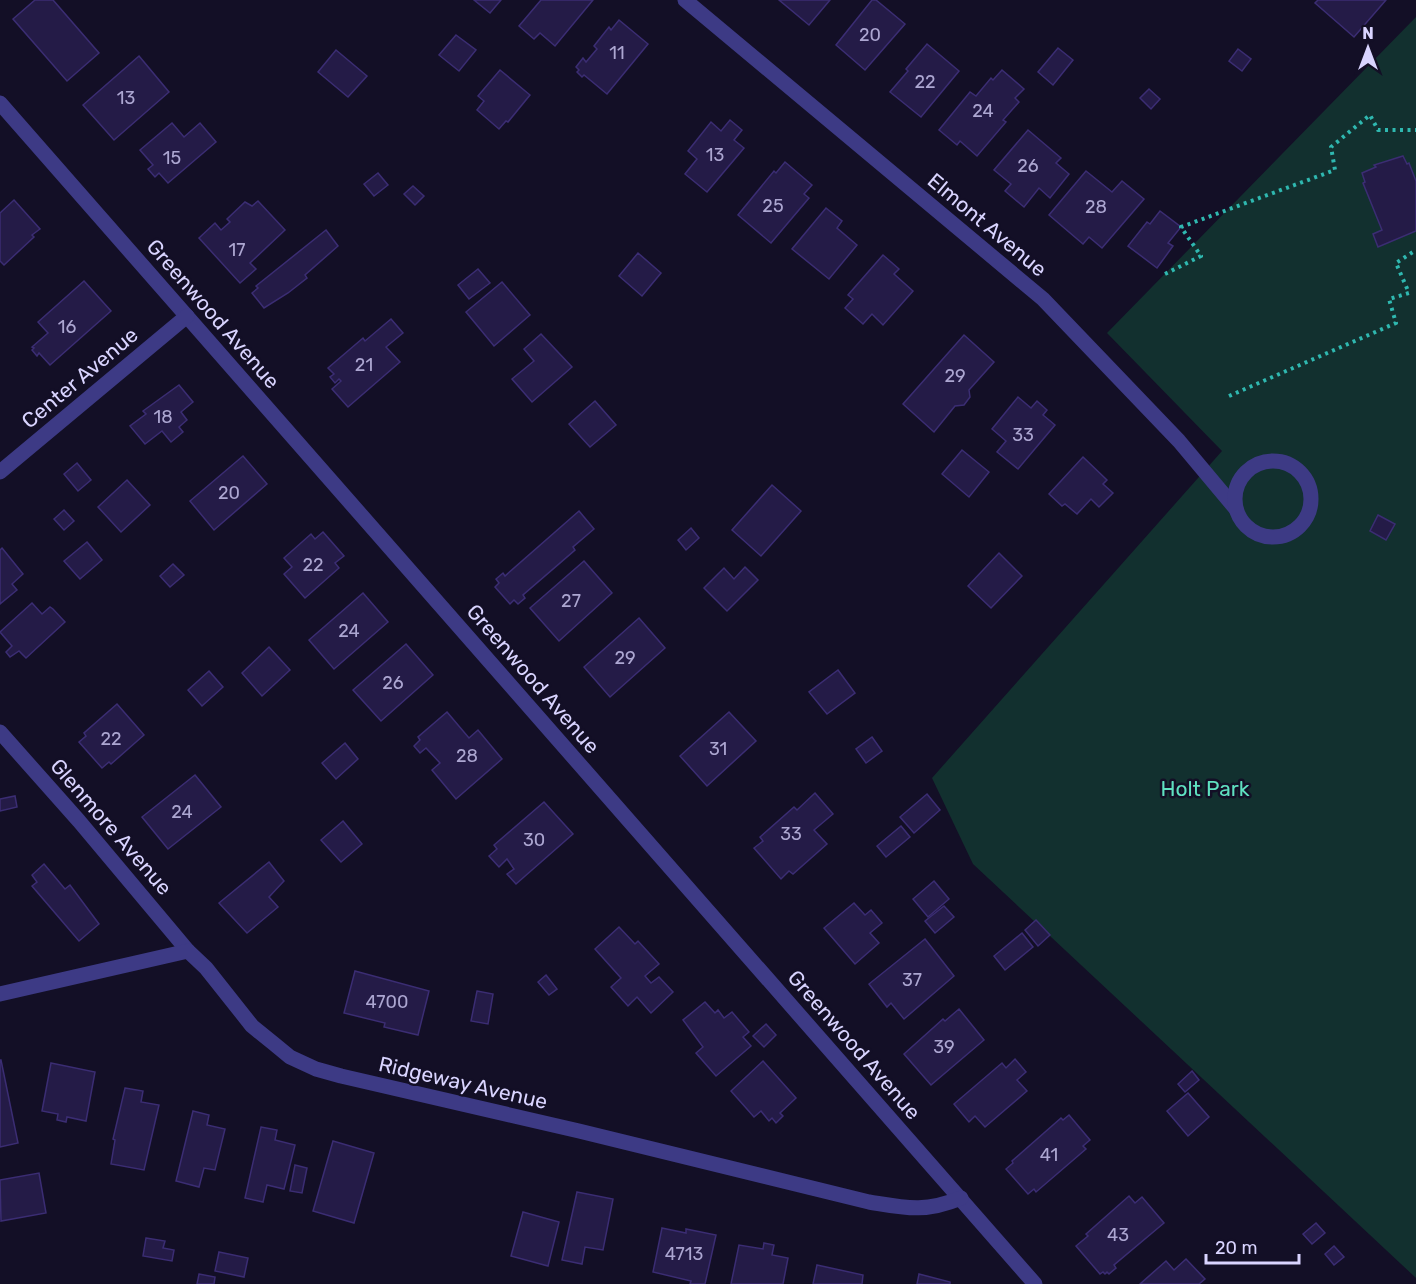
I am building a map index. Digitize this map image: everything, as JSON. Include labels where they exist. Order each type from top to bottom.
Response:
[{"type":"street","name":"Elmont Avenue","points":[[685,0],[1043,299],[1179,441],[1236,509]]},
{"type":"street","name":"Greenwood Avenue","points":[[0,103],[1035,1284]]},
{"type":"street","name":"Center Avenue","points":[[0,472],[187,316]]},
{"type":"street","points":[[1275,461],[1288,464],[1305,479],[1310,491],[1311,505],[1306,517],[1290,533],[1277,537],[1264,536],[1252,531],[1242,521],[1236,509],[1235,493],[1239,481],[1248,470],[1259,463],[1275,461]]},
{"type":"street","name":"Glenmore Avenue","points":[[0,732],[79,821],[188,951]]},
{"type":"street","points":[[0,994],[188,951]]},
{"type":"street","name":"Ridgeway Avenue","points":[[188,951],[225,991],[252,1026],[290,1057],[316,1069],[869,1202],[911,1209],[930,1208],[961,1198]]},
{"type":"path","points":[[1165,274],[1201,256],[1181,227],[1335,170],[1331,147],[1370,114],[1378,130],[1416,130]]},
{"type":"path","points":[[1229,396],[1396,323],[1389,299],[1409,293],[1396,263],[1416,250]]},
{"type":"green space","name":"Holt Park","points":[[1416,17],[1416,1278],[973,864],[932,778],[1222,451],[1107,333]]},
{"type":"building","points":[[35,0],[53,0],[99,53],[67,81],[13,19]]},
{"type":"building","points":[[474,0],[501,0],[490,13]]},
{"type":"building","points":[[541,0],[593,0],[555,46],[540,33],[534,39],[519,26]]},
{"type":"building","points":[[779,0],[830,0],[809,25]]},
{"type":"building","points":[[872,0],[876,0],[905,24],[865,70],[836,45]]},
{"type":"building","points":[[1318,0],[1386,0],[1354,37],[1315,3]]},
{"type":"building","points":[[619,20],[648,44],[607,94],[584,75],[582,77],[576,67],[583,58],[586,62],[597,49],[594,46],[609,27],[611,30]]},
{"type":"building","points":[[456,35],[476,50],[459,71],[439,55]]},
{"type":"building","points":[[927,44],[959,71],[921,117],[890,92]]},
{"type":"building","points":[[1058,48],[1073,60],[1053,85],[1038,72]]},
{"type":"building","points":[[1238,49],[1251,59],[1242,71],[1229,61]]},
{"type":"building","points":[[336,50],[367,76],[348,97],[318,72]]},
{"type":"building","points":[[139,56],[169,92],[114,140],[83,105]]},
{"type":"building","points":[[500,70],[530,95],[508,122],[506,121],[499,129],[477,110],[484,101],[478,96]]},
{"type":"building","points":[[1002,70],[1024,89],[1015,98],[1019,102],[1003,120],[1006,122],[977,156],[960,141],[957,145],[939,130],[970,92],[976,96],[991,78],[993,80]]},
{"type":"building","points":[[1149,89],[1160,99],[1151,109],[1140,98]]},
{"type":"building","points":[[730,120],[742,130],[734,140],[744,148],[707,192],[685,174],[697,159],[688,151],[711,122],[721,131]]},
{"type":"building","points":[[172,123],[184,137],[200,123],[216,142],[168,183],[159,173],[155,177],[148,169],[153,165],[140,150]]},
{"type":"building","points":[[1028,130],[1061,158],[1056,163],[1069,174],[1050,198],[1039,188],[1024,207],[1005,191],[1011,184],[994,170]]},
{"type":"building","points":[[1403,156],[1407,164],[1409,163],[1416,181],[1416,231],[1378,247],[1373,234],[1382,230],[1363,183],[1365,182],[1362,173],[1376,167],[1374,165]]},
{"type":"building","points":[[785,162],[812,185],[804,194],[809,198],[771,243],[738,215],[774,171],[776,173]]},
{"type":"building","points":[[1086,171],[1112,192],[1122,181],[1144,199],[1102,248],[1089,237],[1083,244],[1049,215]]},
{"type":"building","points":[[378,173],[388,185],[374,196],[364,184]]},
{"type":"building","points":[[413,186],[424,196],[415,205],[404,194]]},
{"type":"building","points":[[14,200],[40,229],[4,265],[0,261],[0,213]]},
{"type":"building","points":[[258,201],[285,230],[250,263],[256,269],[240,283],[199,238],[215,223],[221,230],[230,222],[227,219],[245,202],[252,206]]},
{"type":"building","points":[[826,208],[842,221],[837,228],[857,245],[829,279],[792,249]]},
{"type":"building","points":[[1160,211],[1181,227],[1168,243],[1173,246],[1157,268],[1128,246],[1147,222],[1150,224]]},
{"type":"building","points":[[326,230],[338,246],[305,275],[307,278],[264,308],[252,293],[258,288],[256,286]]},
{"type":"building","points":[[638,253],[661,273],[642,296],[619,276]]},
{"type":"building","points":[[883,255],[899,269],[894,274],[913,291],[883,325],[872,314],[863,324],[845,308],[853,299],[848,295]]},
{"type":"building","points":[[478,269],[490,283],[469,299],[458,285]]},
{"type":"building","points":[[84,281],[111,311],[50,365],[39,353],[37,356],[32,350],[34,348],[32,347],[48,333],[38,322]]},
{"type":"building","points":[[502,282],[530,315],[494,346],[466,312]]},
{"type":"building","points":[[391,319],[403,333],[386,347],[400,362],[348,407],[332,389],[341,381],[339,379],[335,383],[330,377],[334,374],[328,368],[363,338],[365,341]]},
{"type":"building","points":[[541,334],[572,367],[532,402],[512,379],[534,361],[524,349]]},
{"type":"building","points":[[964,335],[994,362],[969,390],[970,397],[964,405],[955,406],[934,432],[903,404]]},
{"type":"building","points":[[179,385],[193,402],[181,412],[187,420],[179,427],[183,432],[171,442],[162,431],[145,444],[130,426],[146,414],[143,411]]},
{"type":"building","points":[[1018,397],[1031,408],[1037,401],[1047,410],[1043,415],[1055,425],[1018,469],[997,452],[1006,441],[992,429]]},
{"type":"building","points":[[595,401],[616,425],[590,447],[569,424]]},
{"type":"building","points":[[962,450],[989,472],[969,497],[942,474]]},
{"type":"building","points":[[243,456],[267,484],[214,530],[190,501]]},
{"type":"building","points":[[1083,457],[1107,480],[1103,484],[1113,493],[1099,507],[1091,499],[1077,514],[1065,504],[1062,506],[1049,494]]},
{"type":"building","points":[[77,463],[91,480],[78,491],[64,474]]},
{"type":"building","points":[[127,480],[150,505],[121,532],[98,507]]},
{"type":"building","points":[[772,485],[801,511],[761,556],[732,530]]},
{"type":"building","points":[[64,510],[74,521],[64,530],[54,519]]},
{"type":"building","points":[[579,511],[594,529],[573,547],[575,550],[523,595],[525,598],[518,604],[514,600],[510,604],[495,587],[499,583],[496,579],[503,573],[505,576]]},
{"type":"building","points":[[1378,515],[1395,524],[1386,540],[1370,531]]},
{"type":"building","points":[[691,528],[699,538],[686,550],[678,540]]},
{"type":"building","points":[[323,532],[344,556],[335,563],[339,568],[305,598],[284,574],[292,567],[284,558],[311,534],[315,539]]},
{"type":"building","points":[[87,542],[102,560],[80,579],[64,561]]},
{"type":"building","points":[[2,548],[23,574],[12,584],[17,590],[0,604],[0,550]]},
{"type":"building","points":[[999,553],[1022,576],[991,608],[968,586]]},
{"type":"building","points":[[584,561],[612,593],[559,641],[530,608]]},
{"type":"building","points":[[173,564],[184,575],[170,587],[160,576]]},
{"type":"building","points":[[745,567],[758,580],[727,611],[704,588],[724,568],[734,579]]},
{"type":"building","points":[[363,593],[388,622],[334,669],[309,640]]},
{"type":"building","points":[[32,603],[42,614],[50,607],[65,622],[26,658],[19,651],[10,657],[6,652],[12,646],[0,632]]},
{"type":"building","points":[[639,618],[665,648],[610,697],[584,667]]},
{"type":"building","points":[[406,644],[433,675],[381,721],[353,690]]},
{"type":"building","points":[[269,647],[290,670],[262,696],[242,673]]},
{"type":"building","points":[[838,670],[855,693],[827,714],[809,692]]},
{"type":"building","points":[[209,671],[223,687],[202,706],[188,690]]},
{"type":"building","points":[[117,704],[144,735],[111,764],[109,762],[102,768],[79,742],[86,736],[84,733]]},
{"type":"building","points":[[447,712],[469,738],[478,730],[502,759],[456,799],[432,770],[440,763],[426,748],[420,753],[414,746],[420,740],[418,737]]},
{"type":"building","points":[[729,712],[756,741],[707,786],[680,756]]},
{"type":"building","points":[[872,737],[882,751],[866,763],[856,749]]},
{"type":"building","points":[[345,743],[358,759],[336,779],[322,763]]},
{"type":"building","points":[[195,775],[221,807],[168,849],[142,817]]},
{"type":"building","points":[[815,793],[833,814],[814,830],[827,844],[793,874],[789,871],[781,879],[754,848],[763,841],[760,837],[794,807],[797,810]]},
{"type":"building","points":[[927,794],[940,810],[914,833],[900,817]]},
{"type":"building","points":[[15,796],[17,807],[0,811],[0,799]]},
{"type":"building","points":[[544,802],[573,834],[516,884],[507,874],[514,869],[507,859],[499,867],[489,856],[497,849],[494,845]]},
{"type":"building","points":[[343,821],[362,844],[341,862],[321,840]]},
{"type":"building","points":[[901,826],[910,837],[886,857],[877,846]]},
{"type":"building","points":[[269,862],[284,881],[269,897],[278,907],[247,933],[219,903]]},
{"type":"building","points":[[44,864],[65,889],[70,885],[99,924],[79,941],[32,886],[37,882],[32,875]]},
{"type":"building","points":[[934,881],[949,899],[928,917],[913,899]]},
{"type":"building","points":[[854,903],[865,915],[871,910],[882,923],[870,933],[879,943],[855,964],[824,928]]},
{"type":"building","points":[[944,906],[954,917],[935,933],[925,921]]},
{"type":"building","points":[[1036,920],[1050,935],[1038,946],[1025,930]]},
{"type":"building","points":[[619,927],[635,944],[638,941],[659,964],[645,976],[651,983],[659,977],[673,992],[651,1013],[637,997],[628,1006],[611,987],[621,978],[595,949]]},
{"type":"building","points":[[1022,933],[1033,947],[1005,970],[994,956]]},
{"type":"building","points":[[925,939],[954,976],[904,1019],[891,1003],[887,1007],[869,984]]},
{"type":"building","points":[[355,971],[429,991],[418,1035],[384,1027],[385,1023],[344,1013]]},
{"type":"building","points":[[546,975],[557,989],[549,995],[538,982]]},
{"type":"building","points":[[477,991],[493,994],[488,1024],[471,1021]]},
{"type":"building","points":[[705,1002],[715,1013],[718,1010],[724,1018],[732,1012],[749,1032],[743,1037],[751,1046],[716,1076],[696,1053],[703,1047],[683,1020]]},
{"type":"building","points":[[959,1009],[984,1040],[931,1085],[904,1054],[943,1019],[945,1021]]},
{"type":"building","points":[[766,1024],[776,1035],[764,1047],[753,1036]]},
{"type":"building","points":[[1015,1059],[1026,1072],[1017,1080],[1027,1091],[985,1127],[975,1116],[969,1122],[954,1104],[1002,1063],[1006,1068]]},
{"type":"building","points":[[0,1060],[18,1143],[0,1147]]},
{"type":"building","points":[[763,1061],[796,1098],[780,1113],[783,1116],[776,1123],[772,1118],[769,1121],[761,1111],[754,1117],[731,1091]]},
{"type":"building","points":[[51,1063],[95,1072],[86,1121],[67,1117],[66,1122],[57,1120],[58,1114],[42,1111]]},
{"type":"building","points":[[1192,1071],[1199,1080],[1185,1092],[1178,1084]]},
{"type":"building","points":[[125,1088],[143,1091],[141,1102],[159,1105],[144,1170],[111,1164],[115,1140],[113,1139]]},
{"type":"building","points":[[1188,1093],[1209,1117],[1188,1136],[1167,1111]]},
{"type":"building","points":[[193,1111],[209,1115],[207,1125],[225,1129],[215,1170],[204,1168],[199,1187],[176,1181]]},
{"type":"building","points":[[1069,1115],[1090,1140],[1083,1146],[1086,1149],[1036,1192],[1034,1189],[1028,1194],[1006,1169],[1061,1118],[1063,1120]]},
{"type":"building","points":[[261,1127],[277,1130],[275,1140],[295,1145],[284,1189],[267,1185],[263,1202],[245,1198]]},
{"type":"building","points":[[333,1141],[374,1153],[354,1223],[313,1211]]},
{"type":"building","points":[[295,1165],[307,1168],[302,1193],[290,1191]]},
{"type":"building","points":[[39,1173],[46,1213],[1,1221],[0,1180]]},
{"type":"building","points":[[577,1192],[613,1199],[603,1250],[585,1247],[582,1264],[562,1260]]},
{"type":"building","points":[[1129,1196],[1135,1203],[1142,1197],[1164,1223],[1114,1265],[1116,1268],[1109,1274],[1103,1272],[1100,1274],[1076,1246],[1088,1236],[1086,1234]]},
{"type":"building","points":[[523,1212],[559,1222],[548,1266],[511,1256]]},
{"type":"building","points":[[1316,1223],[1325,1233],[1312,1244],[1303,1234]]},
{"type":"building","points":[[662,1228],[686,1233],[686,1229],[716,1235],[705,1284],[690,1284],[691,1281],[653,1272]]},
{"type":"building","points":[[146,1238],[165,1241],[163,1248],[174,1250],[172,1261],[143,1256]]},
{"type":"building","points":[[764,1243],[774,1245],[772,1255],[788,1258],[783,1284],[731,1284],[739,1245],[763,1249]]},
{"type":"building","points":[[1334,1246],[1344,1257],[1334,1265],[1325,1254]]},
{"type":"building","points":[[219,1252],[248,1258],[244,1277],[215,1271]]},
{"type":"building","points":[[1186,1259],[1205,1279],[1199,1284],[1140,1284],[1166,1261],[1174,1270]]},
{"type":"building","points":[[817,1265],[863,1275],[862,1284],[813,1284]]},
{"type":"building","points":[[199,1274],[215,1277],[214,1284],[197,1284]]},
{"type":"building","points":[[919,1274],[950,1282],[950,1284],[917,1284]]}]
